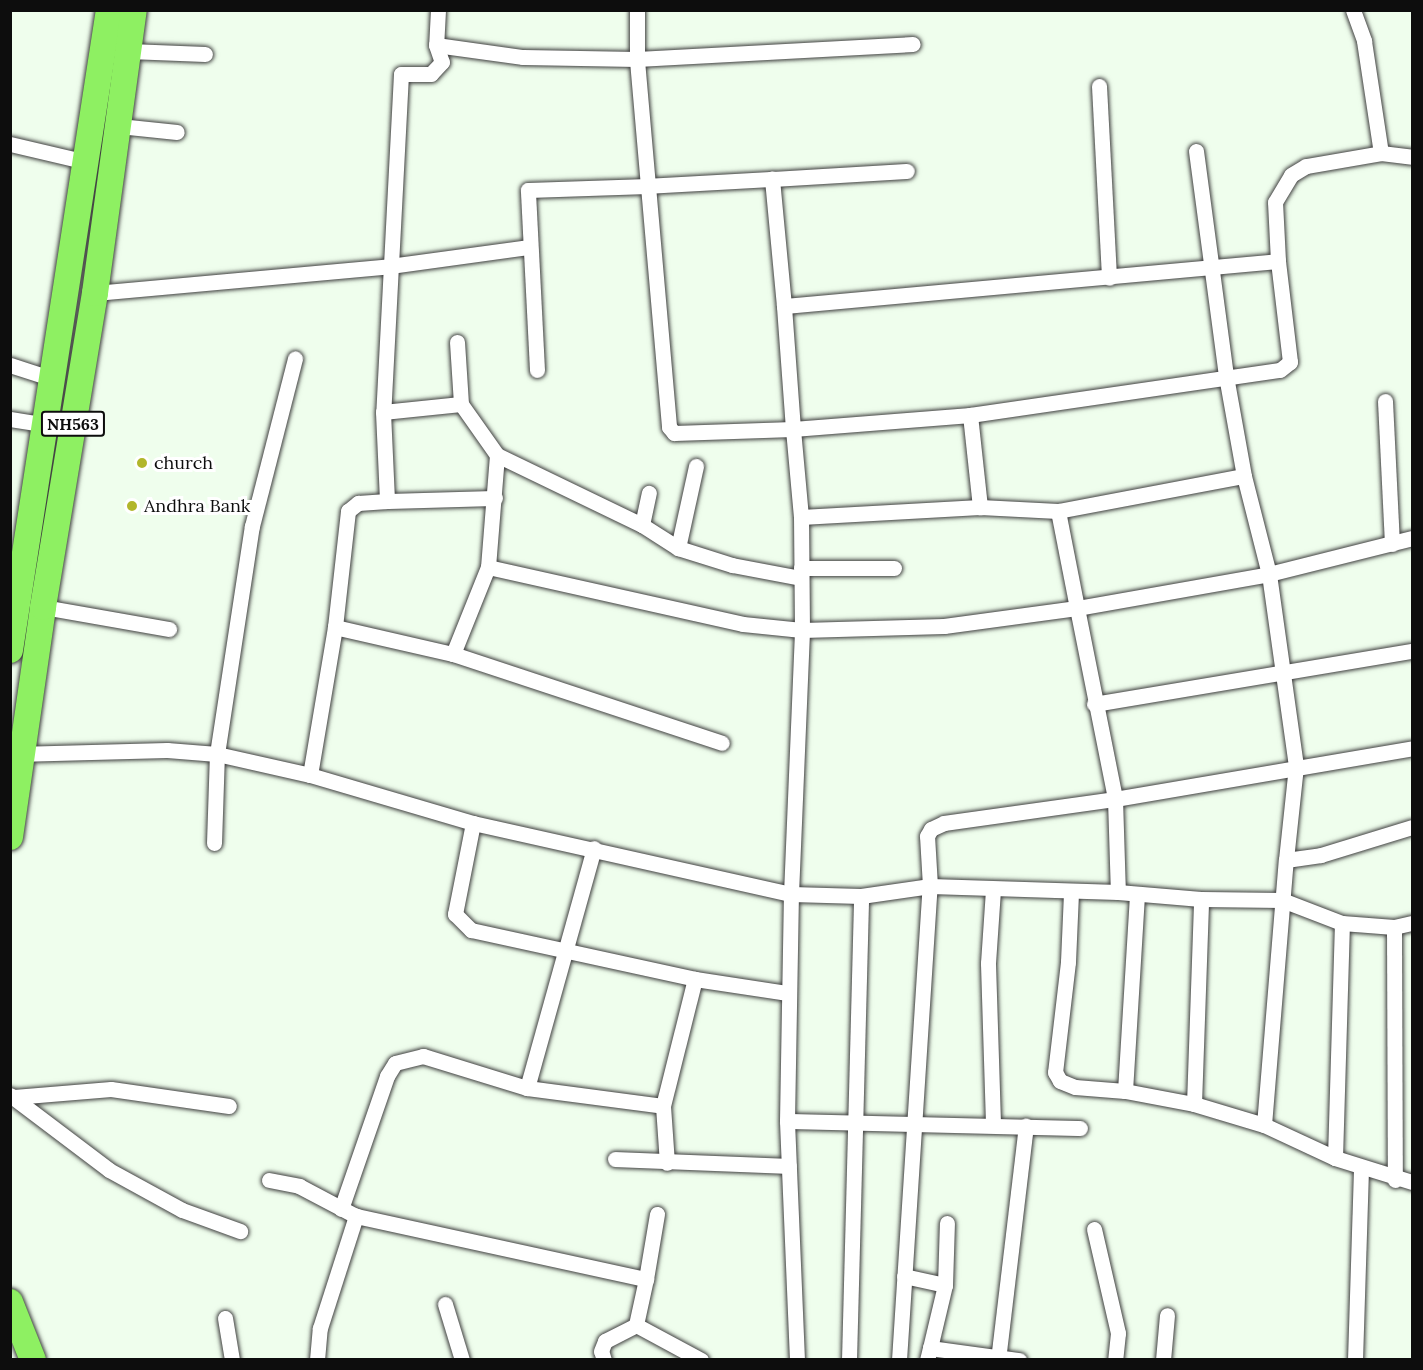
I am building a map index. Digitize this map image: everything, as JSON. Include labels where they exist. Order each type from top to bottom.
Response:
[{"type":"highway","name":"NH563","points":[[10,650],[109,10]]},
{"type":"highway","name":"NH563","points":[[10,837],[16,754],[95,293],[134,10]]},
{"type":"highway","points":[[10,1302],[33,1359]]},
{"type":"street","points":[[387,501],[383,412],[401,74],[430,74],[442,62],[436,45],[438,10]]},
{"type":"street","points":[[638,10],[637,59],[669,427],[685,435],[970,415],[1280,369],[1290,362],[1278,261],[1275,202],[1291,175],[1306,166],[1381,153],[1413,157]]},
{"type":"street","points":[[1353,10],[1364,41],[1381,153]]},
{"type":"street","points":[[436,45],[523,57],[637,59],[913,44]]},
{"type":"street","points":[[129,51],[205,54]]},
{"type":"street","points":[[1100,86],[1109,278]]},
{"type":"street","points":[[118,126],[177,132]]},
{"type":"street","points":[[10,144],[87,162]]},
{"type":"street","points":[[1196,151],[1226,376],[1244,476],[1269,574],[1296,766],[1282,900],[1264,1125]]},
{"type":"street","points":[[537,370],[528,247],[528,190],[648,186],[907,171]]},
{"type":"street","points":[[772,179],[801,517],[801,630],[788,993],[787,1121],[797,1359]]},
{"type":"street","points":[[95,293],[390,266],[528,247]]},
{"type":"street","points":[[784,306],[1212,269],[1278,261]]},
{"type":"street","points":[[457,342],[461,404],[496,455],[642,525],[678,548],[732,565],[801,573],[894,568]]},
{"type":"street","points":[[214,843],[217,754],[252,526],[295,358]]},
{"type":"street","points":[[10,365],[53,379]]},
{"type":"street","points":[[1385,401],[1392,544]]},
{"type":"street","points":[[383,412],[461,404]]},
{"type":"street","points":[[970,415],[980,507]]},
{"type":"street","points":[[10,419],[46,425]]},
{"type":"street","points":[[453,654],[488,567],[495,498],[496,455]]},
{"type":"street","points":[[678,548],[696,466]]},
{"type":"street","points":[[801,517],[980,507],[1058,511],[1244,476]]},
{"type":"street","points":[[642,525],[649,493]]},
{"type":"street","points":[[310,775],[335,627],[348,512],[358,502],[495,498]]},
{"type":"street","points":[[1058,511],[1094,704],[1116,799],[1119,892]]},
{"type":"street","points":[[488,567],[743,624],[801,630],[944,626],[1077,608],[1269,574],[1413,538]]},
{"type":"street","points":[[43,607],[169,628]]},
{"type":"street","points":[[335,627],[453,654],[722,742]]},
{"type":"street","points":[[1094,704],[1283,670],[1413,651]]},
{"type":"street","points":[[900,1359],[913,1122],[930,886],[927,836],[931,829],[944,823],[1116,799],[1296,766],[1413,748]]},
{"type":"street","points":[[16,754],[166,750],[217,754],[310,775],[473,823],[594,848],[791,894],[861,896],[930,886],[1071,893],[1119,892],[1137,896],[1282,900],[1342,923],[1394,927],[1413,923]]},
{"type":"street","points":[[473,823],[456,920],[471,930],[695,979],[788,993]]},
{"type":"street","points":[[1286,860],[1321,855],[1413,827]]},
{"type":"street","points":[[527,1088],[594,848]]},
{"type":"street","points":[[993,890],[988,963],[993,1123]]},
{"type":"street","points":[[1071,893],[1068,962],[1055,1072],[1060,1081],[1075,1087],[1125,1091],[1194,1104],[1264,1125],[1335,1158],[1395,1180],[1413,1182]]},
{"type":"street","points":[[849,1359],[861,896]]},
{"type":"street","points":[[1125,1091],[1137,896]]},
{"type":"street","points":[[1194,1104],[1201,899]]},
{"type":"street","points":[[1335,1158],[1342,923]]},
{"type":"street","points":[[1394,927],[1395,1180]]},
{"type":"street","points":[[667,1163],[663,1106],[695,979]]},
{"type":"street","points":[[341,1209],[387,1076],[395,1063],[423,1056],[527,1088],[663,1106]]},
{"type":"street","points":[[12,1096],[111,1089],[229,1106]]},
{"type":"street","points":[[12,1096],[109,1170],[182,1210],[240,1231]]},
{"type":"street","points":[[787,1121],[993,1123],[1080,1128]]},
{"type":"street","points":[[998,1358],[1026,1126]]},
{"type":"street","points":[[615,1159],[667,1163],[789,1166]]},
{"type":"street","points":[[1355,1359],[1361,1167]]},
{"type":"street","points":[[269,1180],[299,1186],[356,1216],[646,1279]]},
{"type":"street","points":[[636,1325],[657,1214]]},
{"type":"street","points":[[317,1359],[320,1328],[356,1216]]},
{"type":"street","points":[[947,1223],[945,1285],[928,1354],[1019,1359]]},
{"type":"street","points":[[1094,1229],[1118,1333],[1116,1359]]},
{"type":"street","points":[[904,1276],[945,1285]]},
{"type":"street","points":[[445,1304],[462,1359]]},
{"type":"street","points":[[1163,1359],[1167,1315]]},
{"type":"street","points":[[225,1318],[232,1359]]},
{"type":"street","points":[[604,1359],[601,1351],[605,1341],[636,1325]]},
{"type":"street","points":[[636,1325],[701,1359]]},
{"type":"place","name":"church","points":[[142,463]]},
{"type":"place","name":"Andhra Bank","points":[[132,506]]}]
